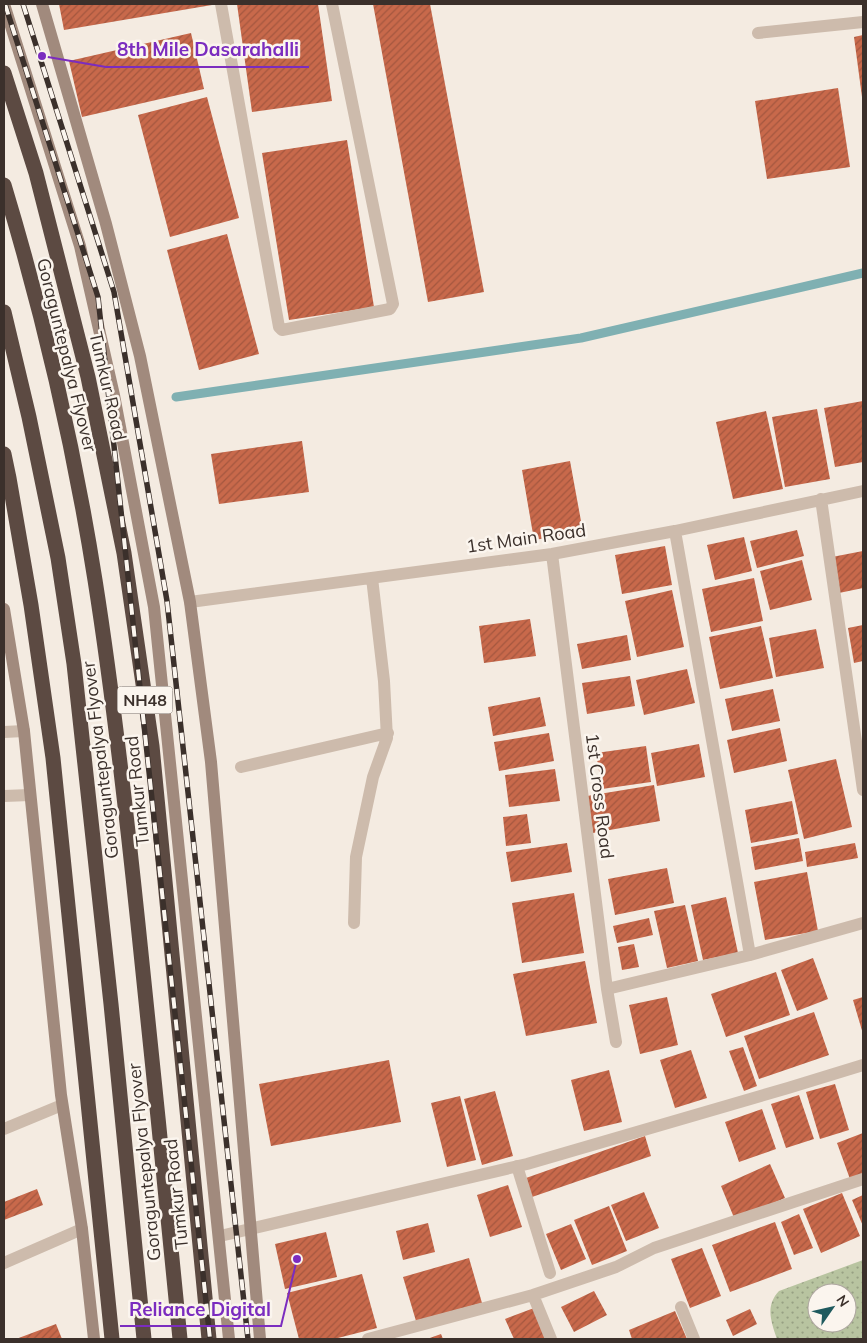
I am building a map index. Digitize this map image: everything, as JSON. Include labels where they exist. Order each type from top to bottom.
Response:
[{"type":"highway","name":"Tumkur Road","points":[[4,74],[36,173],[88,377],[124,553],[152,746],[209,1339]]},
{"type":"highway","name":"Goraguntepalya Flyover","points":[[4,185],[51,359],[77,478],[95,578],[112,691],[131,856],[180,1339]]},
{"type":"highway","name":"Goraguntepalya Flyover","points":[[4,312],[29,418],[56,548],[74,664],[112,1004],[144,1339]]},
{"type":"highway","points":[[4,454],[31,605],[53,758],[112,1339]]},
{"type":"street","points":[[4,4],[80,246],[114,395],[154,607],[220,1236],[229,1339]]},
{"type":"street","points":[[42,4],[106,224],[140,356],[190,602],[211,762],[260,1339]]},
{"type":"street","points":[[221,4],[279,327],[283,330],[390,309],[393,304],[332,4]]},
{"type":"street","points":[[758,33],[863,22]]},
{"type":"street","name":"1st Main Road","points":[[190,602],[552,554],[676,531],[863,491]]},
{"type":"street","points":[[821,499],[863,790]]},
{"type":"street","points":[[676,531],[750,955]]},
{"type":"street","name":"1st Cross Road","points":[[552,554],[607,989],[616,1042]]},
{"type":"street","points":[[354,923],[356,857],[372,777],[388,738],[384,681],[372,578]]},
{"type":"street","points":[[4,609],[24,731],[62,1105],[82,1229],[94,1339]]},
{"type":"street","points":[[4,732],[24,731]]},
{"type":"street","points":[[240,767],[388,733]]},
{"type":"street","points":[[4,796],[30,795]]},
{"type":"street","points":[[607,989],[750,955],[863,924]]},
{"type":"street","points":[[220,1236],[518,1166],[863,1065]]},
{"type":"street","points":[[4,1129],[62,1105]]},
{"type":"street","points":[[518,1166],[550,1273]]},
{"type":"street","points":[[368,1339],[533,1295],[616,1267],[654,1248],[863,1179]]},
{"type":"street","points":[[4,1263],[82,1229]]},
{"type":"street","points":[[533,1295],[551,1339]]},
{"type":"street","points":[[681,1307],[694,1339]]},
{"type":"green space","points":[[863,1260],[863,1339],[777,1339],[770,1314],[775,1297],[779,1291]]},
{"type":"building","points":[[59,4],[212,4],[212,5],[64,30]]},
{"type":"building","points":[[237,4],[318,4],[332,101],[252,112]]},
{"type":"building","points":[[373,4],[430,4],[484,292],[428,302]]},
{"type":"building","points":[[191,33],[204,89],[82,117],[69,61]]},
{"type":"building","points":[[863,35],[863,97],[862,97],[854,37]]},
{"type":"building","points":[[838,88],[850,167],[767,179],[755,101]]},
{"type":"building","points":[[207,97],[239,218],[170,237],[138,115]]},
{"type":"building","points":[[347,140],[374,307],[289,320],[262,153]]},
{"type":"building","points":[[227,234],[259,354],[199,370],[167,250]]},
{"type":"building","points":[[863,401],[863,462],[835,467],[824,408]]},
{"type":"building","points":[[817,409],[830,479],[785,487],[772,417]]},
{"type":"building","points":[[766,411],[783,489],[733,499],[716,422]]},
{"type":"building","points":[[302,441],[309,492],[219,504],[211,454]]},
{"type":"building","points":[[570,461],[583,532],[534,540],[522,470]]},
{"type":"building","points":[[797,530],[804,556],[757,568],[750,541]]},
{"type":"building","points":[[744,537],[752,571],[715,580],[707,545]]},
{"type":"building","points":[[665,546],[672,585],[622,594],[615,555]]},
{"type":"building","points":[[863,551],[863,588],[839,593],[832,557]]},
{"type":"building","points":[[802,560],[812,600],[770,610],[760,571]]},
{"type":"building","points":[[754,578],[763,621],[711,632],[702,589]]},
{"type":"building","points":[[672,590],[684,647],[637,657],[625,601]]},
{"type":"building","points":[[530,619],[536,656],[484,663],[479,626]]},
{"type":"building","points":[[863,625],[863,661],[854,663],[848,628]]},
{"type":"building","points":[[761,626],[773,678],[720,689],[709,637]]},
{"type":"building","points":[[816,629],[824,668],[776,677],[769,638]]},
{"type":"building","points":[[627,635],[631,660],[582,669],[577,644]]},
{"type":"building","points":[[687,669],[695,703],[644,715],[636,680]]},
{"type":"building","points":[[630,676],[635,706],[587,714],[582,683]]},
{"type":"building","points":[[773,689],[780,721],[732,731],[725,699]]},
{"type":"building","points":[[540,697],[546,726],[493,736],[488,707]]},
{"type":"building","points":[[780,728],[787,761],[734,773],[727,740]]},
{"type":"building","points":[[549,733],[554,761],[499,771],[494,742]]},
{"type":"building","points":[[699,744],[705,777],[657,786],[651,753]]},
{"type":"building","points":[[646,746],[651,782],[602,789],[596,753]]},
{"type":"building","points":[[836,759],[852,827],[804,839],[788,770]]},
{"type":"building","points":[[555,769],[560,801],[509,807],[505,775]]},
{"type":"building","points":[[654,785],[660,821],[593,833],[587,796]]},
{"type":"building","points":[[792,801],[798,834],[751,843],[745,810]]},
{"type":"building","points":[[527,814],[531,843],[506,846],[503,817]]},
{"type":"building","points":[[799,838],[803,861],[755,870],[751,847]]},
{"type":"building","points":[[567,843],[572,872],[511,882],[506,852]]},
{"type":"building","points":[[855,843],[858,858],[807,867],[805,852]]},
{"type":"building","points":[[667,868],[674,903],[615,915],[608,879]]},
{"type":"building","points":[[807,872],[818,931],[765,940],[754,882]]},
{"type":"building","points":[[574,893],[584,953],[522,963],[512,903]]},
{"type":"building","points":[[726,897],[738,953],[703,960],[691,905]]},
{"type":"building","points":[[685,905],[698,961],[667,968],[654,911]]},
{"type":"building","points":[[649,918],[653,935],[617,943],[613,926]]},
{"type":"building","points":[[634,944],[639,967],[622,970],[618,947]]},
{"type":"building","points":[[813,958],[828,999],[797,1011],[781,970]]},
{"type":"building","points":[[585,961],[597,1023],[526,1036],[513,974]]},
{"type":"building","points":[[776,972],[790,1015],[726,1037],[711,994]]},
{"type":"building","points":[[667,997],[678,1045],[640,1054],[629,1005]]},
{"type":"building","points":[[863,997],[863,1034],[853,1000]]},
{"type":"building","points":[[814,1012],[829,1055],[759,1079],[744,1036]]},
{"type":"building","points":[[743,1047],[757,1086],[744,1091],[729,1051]]},
{"type":"building","points":[[691,1050],[707,1098],[675,1108],[660,1060]]},
{"type":"building","points":[[389,1060],[401,1122],[271,1146],[259,1084]]},
{"type":"building","points":[[609,1070],[622,1122],[584,1131],[571,1080]]},
{"type":"building","points":[[835,1084],[849,1130],[820,1139],[806,1092]]},
{"type":"building","points":[[495,1091],[513,1156],[482,1165],[464,1099]]},
{"type":"building","points":[[799,1095],[814,1139],[786,1148],[771,1104]]},
{"type":"building","points":[[460,1096],[476,1160],[447,1167],[431,1103]]},
{"type":"building","points":[[762,1109],[776,1149],[739,1162],[725,1122]]},
{"type":"building","points":[[863,1133],[863,1174],[850,1179],[837,1143]]},
{"type":"building","points":[[645,1136],[651,1156],[532,1197],[526,1178]]},
{"type":"building","points":[[770,1164],[785,1198],[735,1220],[721,1186]]},
{"type":"building","points":[[508,1185],[522,1227],[490,1237],[477,1195]]},
{"type":"building","points":[[37,1189],[43,1205],[4,1220],[4,1202]]},
{"type":"building","points":[[644,1192],[659,1228],[626,1241],[611,1205]]},
{"type":"building","points":[[842,1193],[860,1236],[821,1253],[803,1209]]},
{"type":"building","points":[[863,1195],[863,1226],[852,1200]]},
{"type":"building","points":[[609,1206],[627,1251],[592,1265],[574,1220]]},
{"type":"building","points":[[799,1214],[813,1248],[794,1255],[781,1222]]},
{"type":"building","points":[[775,1222],[792,1269],[730,1292],[712,1245]]},
{"type":"building","points":[[428,1223],[435,1252],[403,1260],[396,1231]]},
{"type":"building","points":[[571,1224],[586,1259],[561,1270],[546,1234]]},
{"type":"building","points":[[326,1232],[337,1277],[285,1289],[275,1244]]},
{"type":"building","points":[[702,1248],[721,1296],[690,1308],[671,1259]]},
{"type":"building","points":[[469,1258],[482,1303],[416,1321],[403,1277]]},
{"type":"building","points":[[362,1274],[377,1328],[334,1339],[299,1339],[287,1293]]},
{"type":"building","points":[[594,1291],[607,1315],[574,1332],[561,1307]]},
{"type":"building","points":[[534,1308],[547,1339],[514,1339],[505,1319]]},
{"type":"building","points":[[750,1309],[757,1324],[733,1336],[726,1320]]},
{"type":"building","points":[[675,1311],[687,1339],[632,1339],[629,1330]]},
{"type":"building","points":[[56,1324],[62,1339],[16,1339]]},
{"type":"building","points":[[441,1334],[443,1339],[427,1339]]},
{"type":"waterway","points":[[176,397],[581,338],[863,273]]},
{"type":"railway","points":[[5,4],[98,297],[210,1339]]},
{"type":"railway","points":[[23,4],[114,292],[167,601],[248,1339]]},
{"type":"place","name":"8th Mile Dasarahalli","points":[[42,56]]},
{"type":"place","name":"Reliance Digital","points":[[297,1259]]}]
